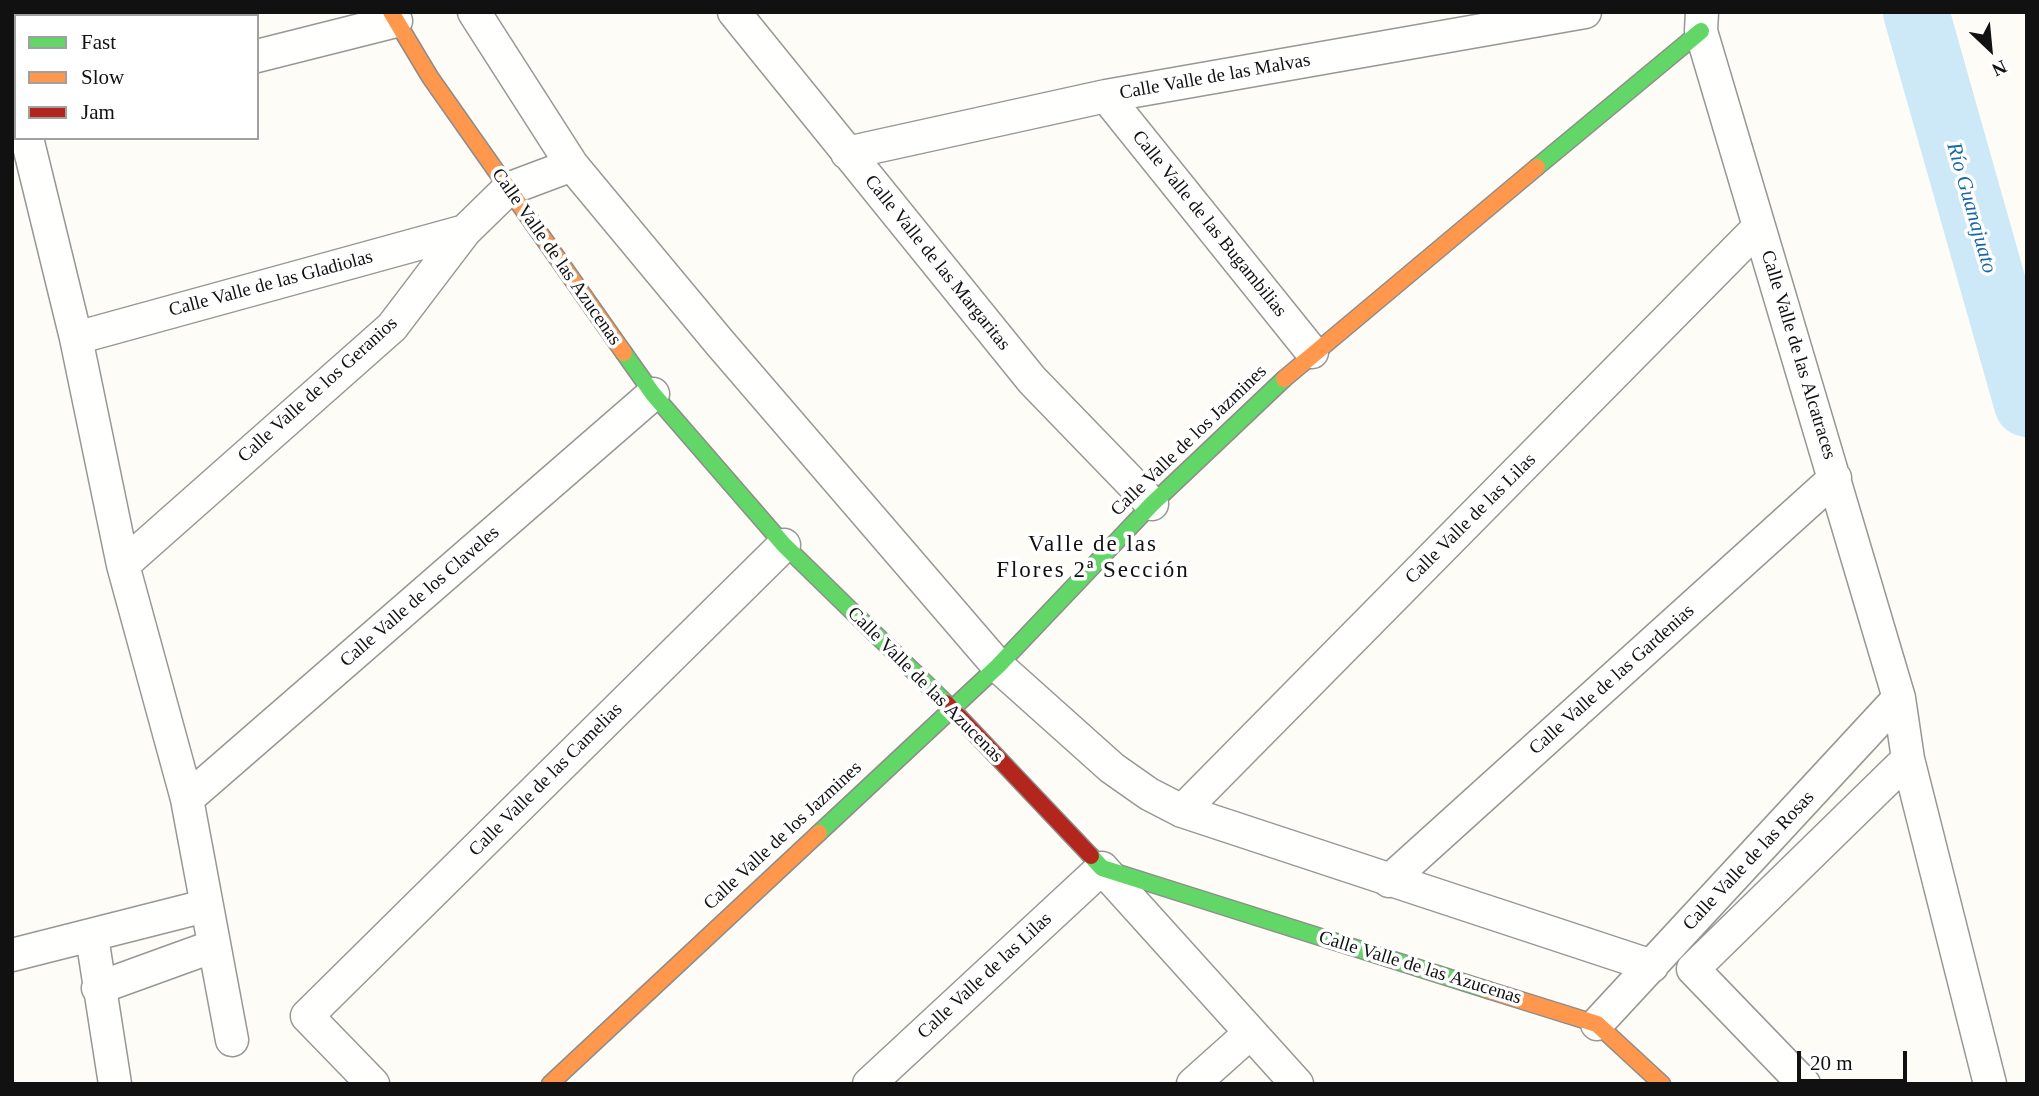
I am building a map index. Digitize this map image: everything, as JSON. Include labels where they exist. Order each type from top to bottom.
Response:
[{"type":"street","points":[[474,12],[572,164],[720,343],[998,666],[1112,768],[1149,794],[1182,811],[1651,967]]},
{"type":"street","name":"Calle Valle de las Margaritas","points":[[734,12],[1032,380],[1152,504]]},
{"type":"street","name":"Calle Valle de las Malvas","points":[[847,153],[1106,96],[1585,12]]},
{"type":"street","points":[[259,55],[393,17]]},
{"type":"street","name":"Calle Valle de las Azucenas","points":[[393,17],[430,77],[653,394],[784,545],[951,707],[1102,868],[1597,1024],[1662,1084]]},
{"type":"street","name":"Calle Valle de las Alcatraces","points":[[1701,21],[1759,227],[1899,698],[1908,758],[1990,1084]]},
{"type":"street","name":"Calle Valle de los Jazmines","points":[[550,1084],[998,666],[1152,504],[1312,352],[1701,21]]},
{"type":"street","name":"Calle Valle de las Bugambilias","points":[[1106,96],[1312,352]]},
{"type":"street","points":[[27,140],[76,338],[123,565],[187,799],[232,1040]]},
{"type":"street","name":"Calle Valle de los Geranios","points":[[123,565],[392,327],[465,231],[509,189],[572,164]]},
{"type":"street","name":"Calle Valle de las Lilas","points":[[1182,811],[1759,227]]},
{"type":"street","name":"Calle Valle de las Gladiolas","points":[[76,338],[465,231]]},
{"type":"street","name":"Calle Valle de los Claveles","points":[[187,799],[653,394]]},
{"type":"street","name":"Calle Valle de las Gardenias","points":[[1389,881],[1835,478]]},
{"type":"street","name":"Calle Valle de las Camelias","points":[[373,1084],[307,1016],[784,545]]},
{"type":"street","name":"Calle Valle de las Rosas","points":[[1597,1024],[1899,698]]},
{"type":"street","points":[[1804,1084],[1693,969],[1908,758]]},
{"type":"street","points":[[1102,868],[1249,1034],[1297,1084]]},
{"type":"street","name":"Calle Valle de las Lilas","points":[[869,1084],[1102,868]]},
{"type":"street","points":[[12,955],[92,937],[205,906]]},
{"type":"street","points":[[92,937],[115,1084]]},
{"type":"street","points":[[99,988],[214,946]]},
{"type":"street","points":[[1194,1084],[1249,1034]]},
{"type":"waterway","name":"Río Guanajuato","points":[[1916,12],[2027,404]]},
{"type":"traffic: fast","points":[[1537,167],[1701,31]]},
{"type":"traffic: fast","points":[[624,353],[653,394],[784,545],[946,703]]},
{"type":"traffic: fast","points":[[819,833],[998,666],[1152,504],[1284,379]]},
{"type":"traffic: fast","points":[[1091,856],[1102,868],[1488,990]]},
{"type":"traffic: slow","points":[[391,12],[430,77],[624,353]]},
{"type":"traffic: slow","points":[[1284,379],[1537,167]]},
{"type":"traffic: slow","points":[[550,1084],[819,833]]},
{"type":"traffic: slow","points":[[1488,990],[1597,1024],[1662,1084]]},
{"type":"traffic: jam","points":[[946,703],[1091,856]]},
{"type":"district","name":"Valle de las Flores 2ª Sección","points":[[1093,558]]}]
